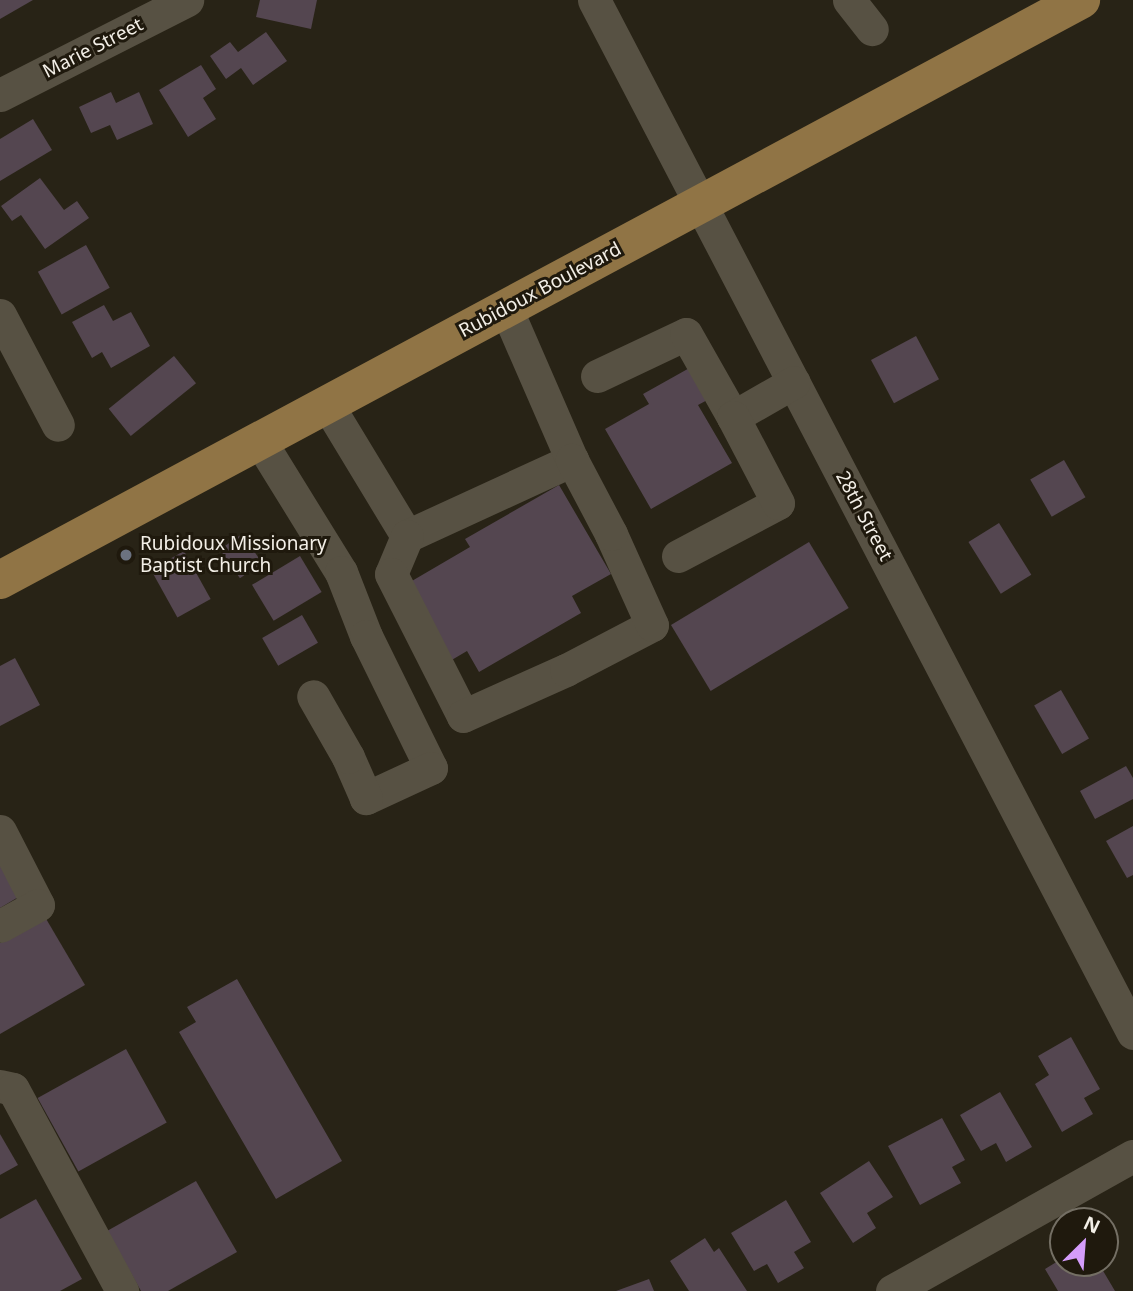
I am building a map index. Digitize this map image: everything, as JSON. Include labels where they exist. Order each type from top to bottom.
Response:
[{"type":"main road","name":"Rubidoux Boulevard","points":[[0,580],[1080,0]]},
{"type":"street","name":"Marie Street","points":[[0,95],[187,0]]},
{"type":"street","name":"28th Street","points":[[594,0],[1133,1033]]},
{"type":"street","points":[[849,0],[872,29]]},
{"type":"street","points":[[506,308],[572,460],[611,534],[652,625],[566,670],[463,716],[391,574],[407,536],[572,460]]},
{"type":"street","points":[[0,315],[58,425]]},
{"type":"street","points":[[597,376],[686,334],[778,503],[678,556]]},
{"type":"street","points":[[733,417],[794,382]]},
{"type":"street","points":[[327,404],[407,536]]},
{"type":"street","points":[[260,440],[341,572],[366,636],[431,768],[366,798],[348,757],[313,696]]},
{"type":"street","points":[[0,831],[38,905],[0,926]]},
{"type":"street","points":[[0,1086],[13,1089],[122,1291]]},
{"type":"street","points":[[892,1291],[1133,1156]]},
{"type":"building","points":[[0,0],[33,0],[0,19]]},
{"type":"building","points":[[260,0],[317,0],[311,29],[256,17]]},
{"type":"building","points":[[266,32],[287,61],[253,85],[241,68],[226,79],[210,56],[230,42],[238,52]]},
{"type":"building","points":[[201,65],[216,89],[203,98],[216,119],[188,137],[159,90]]},
{"type":"building","points":[[111,92],[116,103],[139,92],[153,124],[117,140],[110,125],[91,133],[79,107]]},
{"type":"building","points":[[33,119],[52,150],[0,181],[0,139]]},
{"type":"building","points":[[40,178],[64,210],[77,201],[89,218],[45,249],[21,215],[12,221],[1,206]]},
{"type":"building","points":[[86,245],[110,288],[62,315],[38,272]]},
{"type":"building","points":[[104,305],[113,321],[131,312],[150,346],[111,368],[102,352],[92,358],[72,322]]},
{"type":"building","points":[[916,336],[939,379],[894,403],[871,360]]},
{"type":"building","points":[[174,356],[196,383],[131,436],[109,409]]},
{"type":"building","points":[[693,366],[711,398],[698,405],[732,463],[651,509],[605,429],[649,404],[643,394]]},
{"type":"building","points":[[1064,460],[1086,497],[1052,517],[1030,480]]},
{"type":"building","points":[[559,485],[611,574],[572,596],[581,613],[479,672],[467,651],[450,661],[405,585],[470,547],[465,539]]},
{"type":"building","points":[[999,523],[1031,575],[1001,594],[968,542]]},
{"type":"building","points":[[242,534],[262,563],[240,578],[220,549]]},
{"type":"building","points":[[809,542],[849,608],[711,691],[671,625]]},
{"type":"building","points":[[184,551],[211,599],[177,618],[151,569]]},
{"type":"building","points":[[300,556],[322,592],[274,621],[252,585]]},
{"type":"building","points":[[302,615],[318,643],[278,666],[262,638]]},
{"type":"building","points":[[15,658],[40,705],[0,726],[0,666]]},
{"type":"building","points":[[1061,690],[1089,738],[1062,754],[1034,706]]},
{"type":"building","points":[[1126,766],[1133,778],[1133,799],[1095,819],[1080,791]]},
{"type":"building","points":[[1133,826],[1133,875],[1127,878],[1106,841]]},
{"type":"building","points":[[0,861],[20,896],[0,908]]},
{"type":"building","points":[[45,917],[85,985],[0,1034],[0,943]]},
{"type":"building","points":[[237,979],[342,1161],[276,1199],[179,1032],[196,1022],[187,1007]]},
{"type":"building","points":[[1071,1037],[1100,1089],[1084,1098],[1093,1114],[1062,1132],[1035,1084],[1049,1075],[1038,1056]]},
{"type":"building","points":[[126,1049],[167,1122],[78,1171],[38,1098]]},
{"type":"building","points":[[1000,1092],[1032,1147],[1006,1162],[996,1143],[981,1151],[960,1115]]},
{"type":"building","points":[[942,1118],[965,1160],[952,1167],[961,1183],[920,1205],[888,1146]]},
{"type":"building","points":[[0,1134],[18,1165],[0,1175]]},
{"type":"building","points":[[869,1161],[893,1197],[867,1213],[876,1228],[853,1243],[820,1193]]},
{"type":"building","points":[[196,1181],[237,1252],[168,1291],[141,1291],[107,1231]]},
{"type":"building","points":[[36,1199],[82,1279],[60,1291],[0,1291],[0,1219]]},
{"type":"building","points":[[786,1200],[811,1242],[794,1252],[804,1268],[778,1283],[767,1264],[754,1271],[731,1233]]},
{"type":"building","points":[[705,1238],[714,1252],[719,1248],[747,1291],[689,1291],[670,1261]]},
{"type":"building","points":[[1050,1277],[1107,1277],[1115,1291],[1058,1291]]},
{"type":"building","points":[[649,1279],[654,1291],[616,1291]]},
{"type":"place","name":"Rubidoux Missionary Baptist Church","points":[[126,555]]}]
